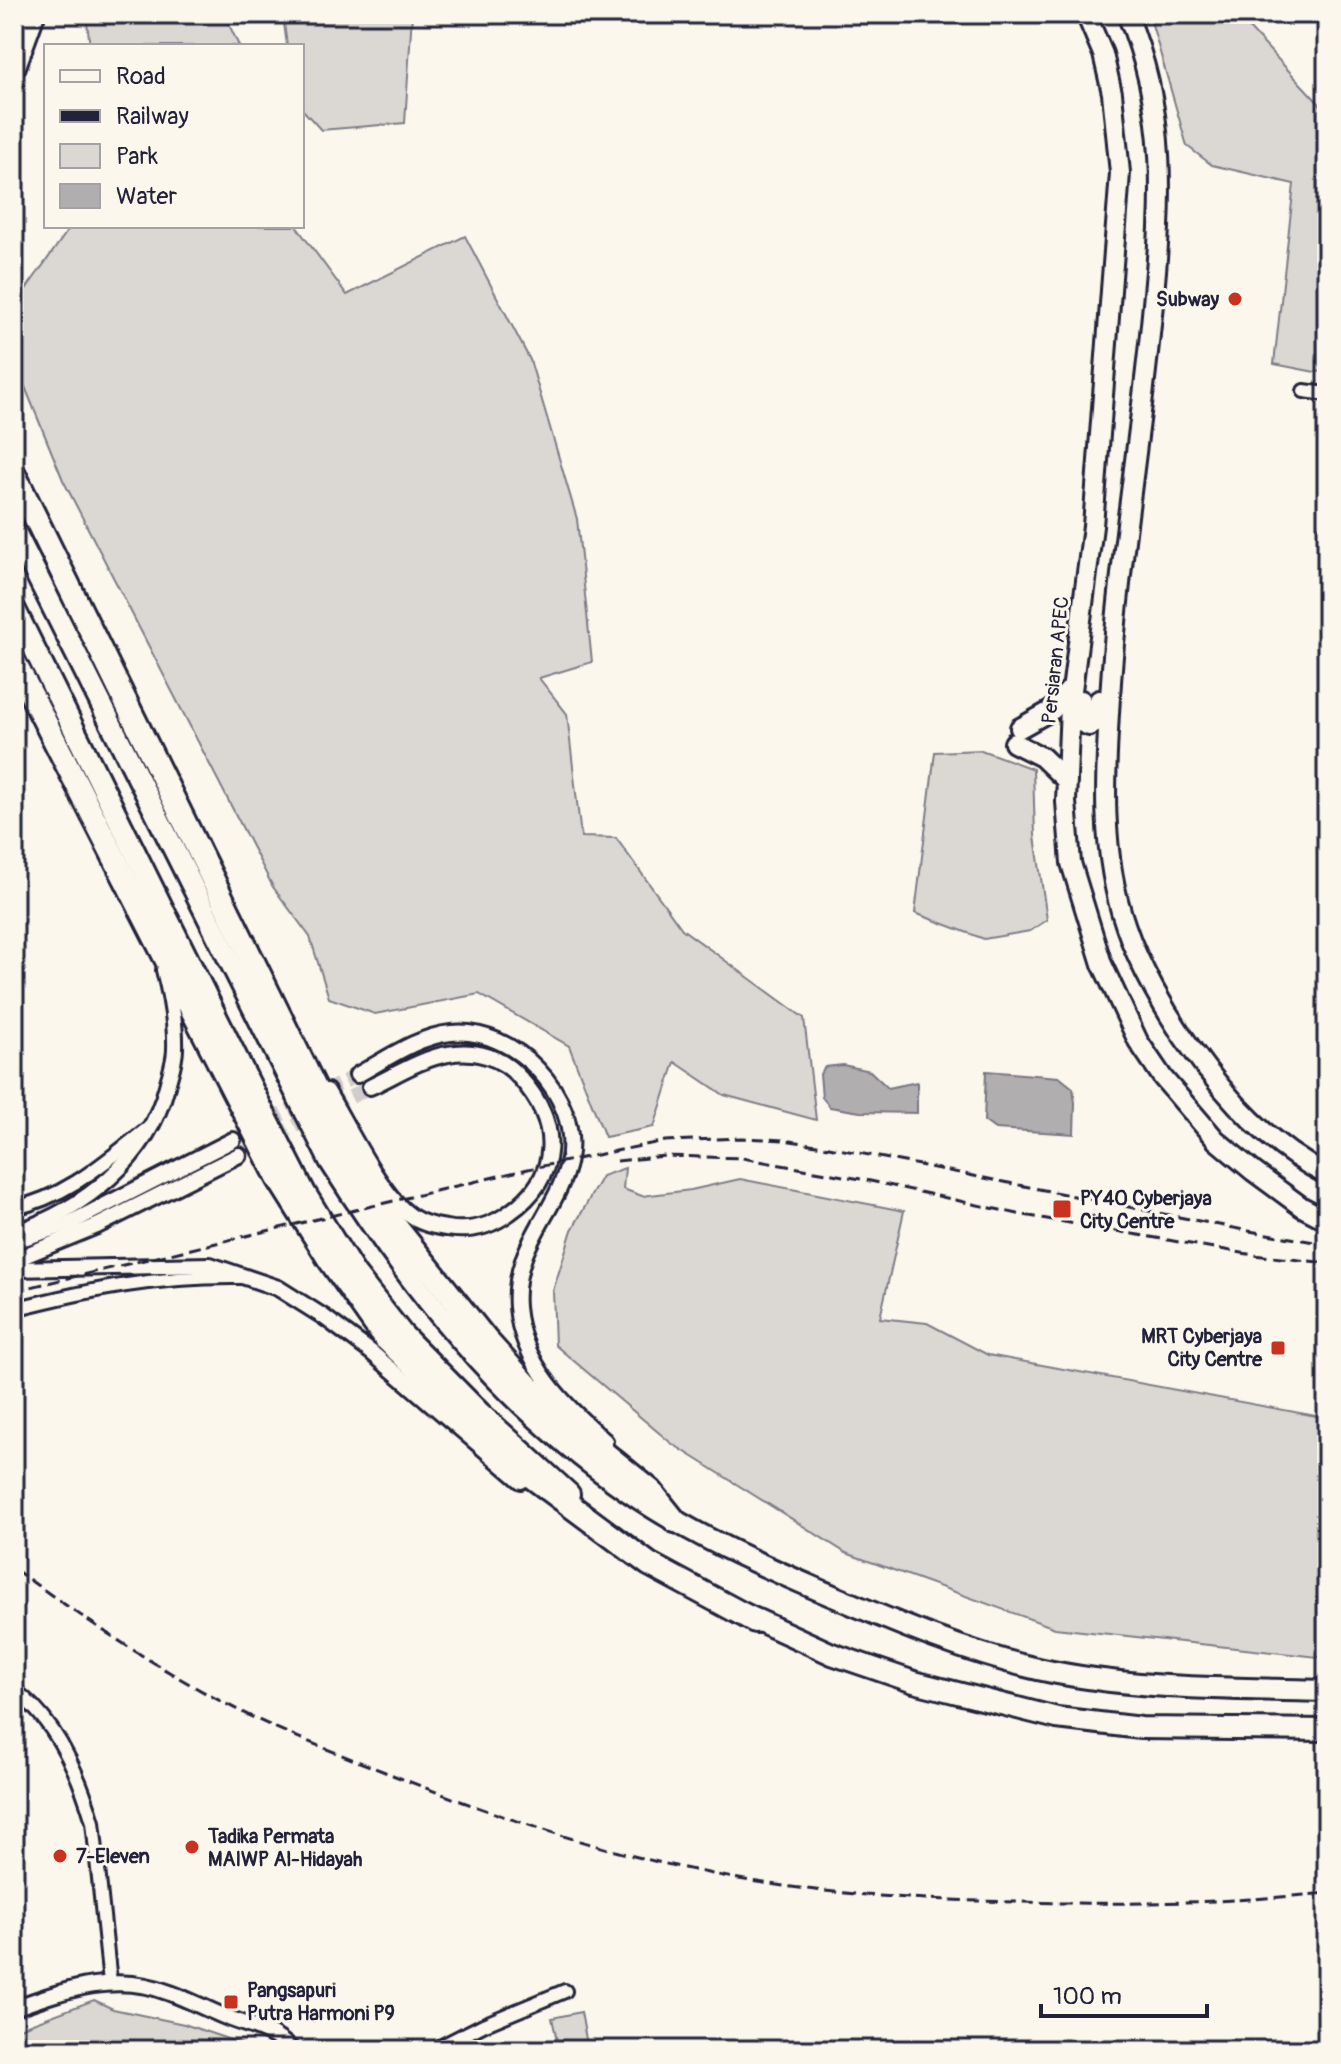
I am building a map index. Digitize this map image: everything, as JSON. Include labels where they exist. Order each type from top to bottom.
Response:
[{"type":"highway","points":[[14,66],[33,14]]},
{"type":"highway","points":[[16,477],[341,1141],[384,1212],[487,1341],[547,1407],[651,1491],[675,1521]]},
{"type":"highway","points":[[14,530],[330,1161],[370,1224],[430,1304],[517,1401],[591,1464],[675,1521],[766,1567],[923,1635],[1038,1669],[1146,1685],[1327,1691]]},
{"type":"highway","points":[[14,608],[305,1193],[355,1274],[403,1335],[560,1486],[687,1580],[755,1621]]},
{"type":"highway","points":[[14,661],[278,1178],[355,1299],[384,1337],[524,1471],[649,1564],[755,1621],[832,1654],[914,1682],[1057,1718],[1141,1728],[1327,1730]]},
{"type":"highway","points":[[1222,1731],[1327,1744]]},
{"type":"main road","name":"Persiaran APEC","points":[[1086,14],[1103,54],[1112,93],[1120,173],[1093,526],[1072,687],[1067,781],[1069,848],[1075,878],[1102,964],[1138,1041],[1163,1078],[1216,1140],[1302,1207],[1327,1220]]},
{"type":"main road","points":[[1127,14],[1147,67],[1153,96],[1161,217],[1143,394],[1115,607],[1104,803],[1112,866],[1126,927],[1168,1016],[1208,1072],[1250,1121],[1303,1163],[1327,1175]]},
{"type":"main road","points":[[1083,609],[1086,626],[1080,711],[1082,723],[1089,726],[1097,721],[1107,627],[1115,607]]},
{"type":"main road","points":[[1067,781],[1017,736],[1052,710],[1072,687]]},
{"type":"street","points":[[1304,391],[1327,394]]},
{"type":"street","points":[[1327,529],[1327,547]]},
{"type":"street","points":[[14,1233],[65,1212],[88,1196],[140,1146],[163,1102],[175,1053],[173,1004],[162,963],[112,853]]},
{"type":"street","points":[[283,1018],[392,1199],[408,1215],[424,1223],[455,1230],[486,1226],[502,1219],[523,1203],[541,1181],[550,1154],[550,1140],[542,1109],[516,1073],[492,1057],[464,1052],[437,1056],[370,1087]]},
{"type":"street","points":[[357,1075],[430,1038],[466,1032],[484,1035],[520,1054],[535,1066],[555,1091],[568,1122],[570,1157],[559,1188],[535,1229],[520,1271],[517,1309],[539,1372],[622,1456],[651,1491]]},
{"type":"street","points":[[14,1208],[46,1198],[87,1177],[153,1124]]},
{"type":"street","points":[[14,1241],[68,1224],[233,1140]]},
{"type":"street","points":[[14,1260],[97,1226],[239,1155]]},
{"type":"street","points":[[14,1269],[210,1265],[252,1277],[289,1293],[371,1352],[517,1478],[649,1564]]},
{"type":"street","points":[[14,1309],[85,1291],[165,1278],[252,1277]]},
{"type":"street","points":[[14,1690],[31,1702],[63,1747],[87,1802],[93,1822],[110,1982]]},
{"type":"street","points":[[14,2008],[86,1985],[110,1982],[169,1992],[223,2016],[257,2026],[276,2035],[292,2050]]},
{"type":"street","points":[[434,2050],[483,2025],[565,1991]]},
{"type":"green space","points":[[86,14],[412,14],[405,123],[321,130],[304,111],[304,44],[287,44],[284,23],[227,20],[238,44],[90,44]]},
{"type":"green space","points":[[1149,14],[1236,14],[1327,112],[1327,371],[1315,372],[1274,364],[1294,184],[1212,165],[1187,146]]},
{"type":"green space","points":[[70,228],[297,228],[347,295],[465,236],[530,360],[577,519],[592,662],[539,678],[567,714],[581,837],[616,838],[682,929],[804,1018],[816,1120],[724,1095],[675,1062],[654,1127],[605,1137],[569,1046],[479,994],[375,1014],[329,998],[310,937],[273,887],[63,480],[14,360],[14,306]]},
{"type":"green space","points":[[981,750],[1033,769],[1035,836],[1047,920],[1030,931],[984,939],[915,913],[935,752]]},
{"type":"green space","points":[[625,1168],[623,1189],[642,1196],[691,1190],[740,1179],[904,1211],[880,1318],[927,1323],[988,1355],[1327,1418],[1327,1658],[1055,1628],[846,1553],[671,1443],[555,1345],[553,1291],[572,1230],[602,1176]]},
{"type":"green space","points":[[94,2000],[113,2009],[184,2024],[242,2044],[249,2050],[14,2050],[14,2030]]},
{"type":"green space","points":[[581,2012],[588,2050],[559,2050],[552,2018]]},
{"type":"water","points":[[843,1065],[870,1071],[888,1088],[917,1082],[917,1113],[860,1112],[830,1107],[822,1097],[820,1074],[825,1067]]},
{"type":"water","points":[[986,1071],[1059,1077],[1073,1088],[1074,1134],[995,1129],[984,1121]]},
{"type":"tunnel","points":[[233,1140],[357,1075]]},
{"type":"tunnel","points":[[239,1155],[370,1087]]},
{"type":"railway","points":[[14,1291],[528,1169],[665,1141],[742,1138],[829,1147],[1327,1244]]},
{"type":"railway","points":[[617,1161],[665,1156],[742,1158],[866,1180],[1018,1214],[1254,1255],[1327,1263]]},
{"type":"railway","points":[[14,1569],[152,1661],[209,1695],[274,1727],[502,1816],[662,1863],[782,1886],[941,1900],[1136,1903],[1327,1893]]},
{"type":"place","name":"Subway","points":[[1235,299]]},
{"type":"place","name":"PY40 Cyberjaya City Centre","points":[[1062,1209]]},
{"type":"place","name":"MRT Cyberjaya City Centre","points":[[1278,1348]]},
{"type":"place","name":"Tadika Permata MAIWP Al-Hidayah","points":[[192,1847]]},
{"type":"place","name":"7-Eleven","points":[[60,1856]]},
{"type":"place","name":"Pangsapuri Putra Harmoni P9","points":[[231,2002]]}]
